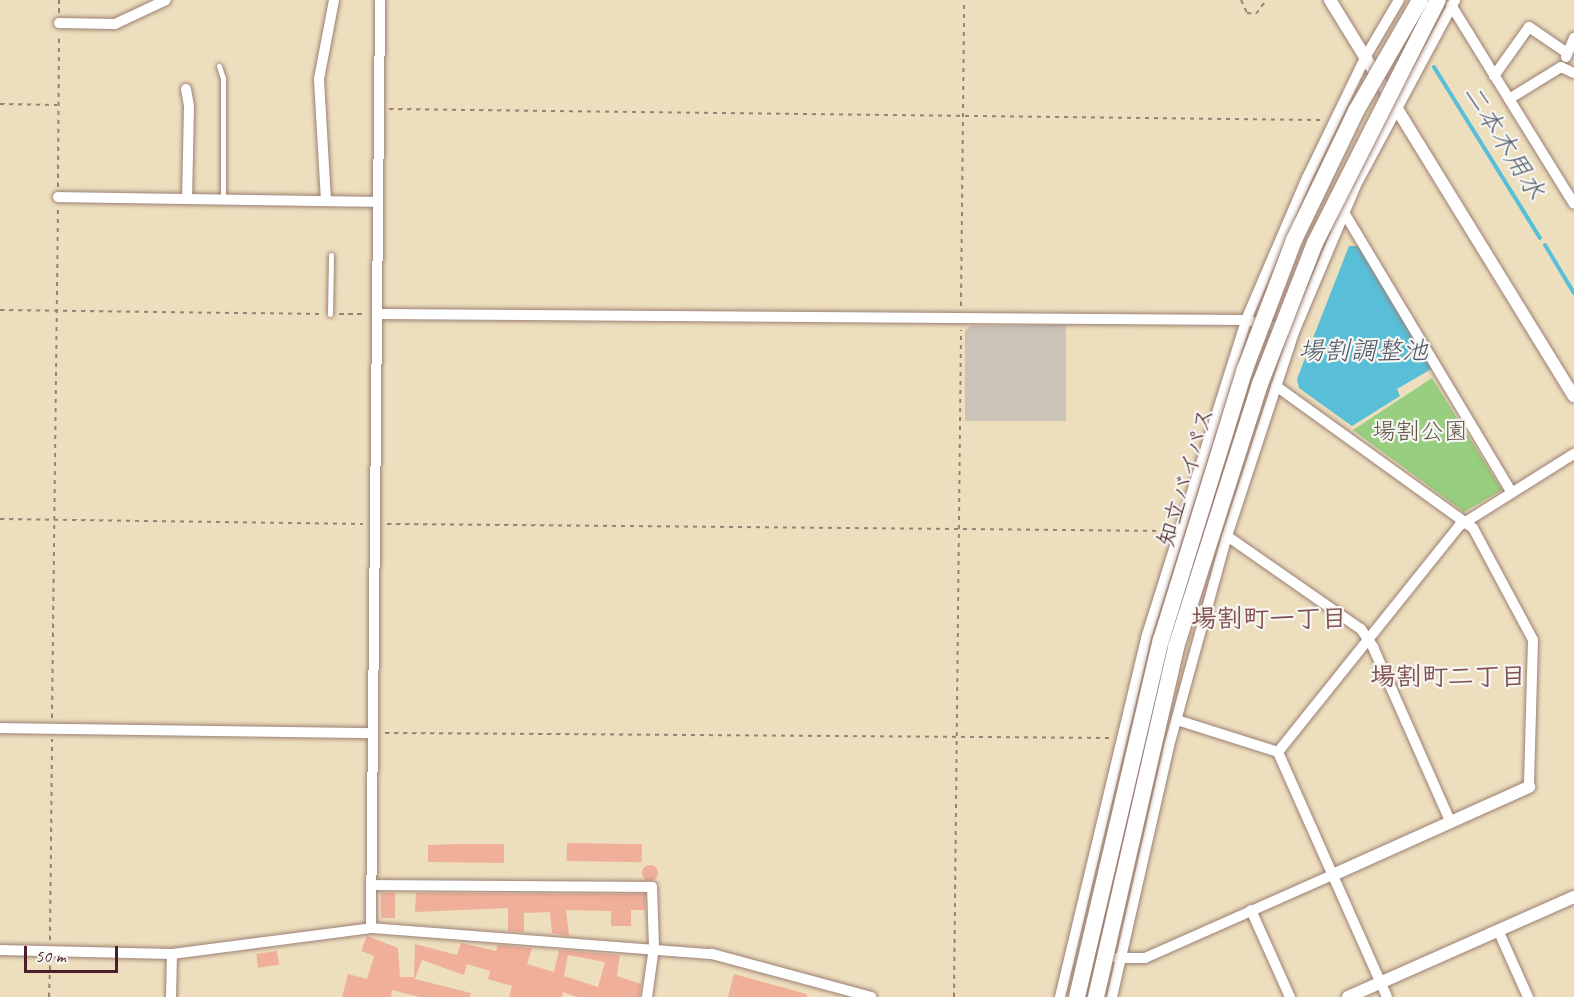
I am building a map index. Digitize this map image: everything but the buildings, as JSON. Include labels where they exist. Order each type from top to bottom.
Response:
[{"type":"highway","name":"知立バイパス","points":[[1077,997],[1161,640],[1245,369],[1294,240],[1356,111],[1420,0]]},
{"type":"highway","name":"知立バイパス","points":[[1096,997],[1176,647],[1260,384],[1315,243],[1448,2]]},
{"type":"street","points":[[59,23],[115,24],[166,0]]},
{"type":"street","points":[[326,201],[319,79],[334,0]]},
{"type":"street","points":[[371,928],[381,0]]},
{"type":"street","points":[[1330,0],[1574,396]]},
{"type":"street","points":[[1060,997],[1121,738],[1177,531],[1246,320],[1330,121],[1399,0]]},
{"type":"street","points":[[1448,2],[1574,204]]},
{"type":"street","points":[[1112,997],[1169,747],[1227,536],[1294,332],[1345,214],[1448,2]]},
{"type":"street","points":[[1494,76],[1529,27],[1567,53]]},
{"type":"street","points":[[1509,99],[1561,66],[1574,38]]},
{"type":"street","points":[[1561,66],[1574,73]]},
{"type":"street","points":[[186,89],[189,106],[187,199]]},
{"type":"street","points":[[58,197],[378,202]]},
{"type":"street","points":[[1345,214],[1512,493]]},
{"type":"street","points":[[378,314],[961,320],[1246,320],[1294,332]]},
{"type":"street","points":[[1071,951],[1120,959],[1144,958],[1529,787],[1533,640],[1473,528],[1276,386]]},
{"type":"street","points":[[1278,752],[1465,522],[1574,454]]},
{"type":"street","points":[[1227,536],[1361,629],[1368,639],[1450,821]]},
{"type":"street","points":[[1177,720],[1278,752],[1335,874],[1387,997]]},
{"type":"street","points":[[0,728],[373,733]]},
{"type":"street","points":[[1121,738],[1169,747]]},
{"type":"street","points":[[371,885],[652,886],[654,947],[647,997]]},
{"type":"street","points":[[1348,997],[1574,897]]},
{"type":"street","points":[[1251,910],[1290,997]]},
{"type":"street","points":[[0,950],[172,954],[371,928],[654,947],[711,954],[871,997]]},
{"type":"street","points":[[1498,930],[1528,997]]},
{"type":"street","points":[[171,997],[172,954]]},
{"type":"lane","points":[[219,66],[223,78],[223,200]]},
{"type":"lane","points":[[330,314],[331,255]]},
{"type":"path","points":[[49,997],[59,0]]},
{"type":"path","points":[[954,997],[964,0]]},
{"type":"path","points":[[1241,0],[1247,13],[1256,14],[1266,0]]},
{"type":"path","points":[[0,104],[58,105]]},
{"type":"path","points":[[379,109],[1330,121]]},
{"type":"path","points":[[0,310],[378,314]]},
{"type":"path","points":[[0,519],[1177,531]]},
{"type":"path","points":[[373,733],[1121,738]]},
{"type":"shaded area","points":[[1066,325],[1066,421],[965,421],[965,331],[970,326]]},
{"type":"green space","name":"場割公園","points":[[1432,378],[1502,490],[1464,512],[1353,430]]},
{"type":"water","name":"場割調整池","points":[[1349,246],[1358,246],[1433,368],[1397,389],[1400,396],[1352,426],[1299,388],[1297,379]]},
{"type":"waterway","name":"二本木用水","points":[[1434,67],[1540,238]]},
{"type":"waterway","name":"二本木用水","points":[[1545,245],[1574,293]]},
{"type":"district","name":"場割町一丁目","points":[[1269,619]]},
{"type":"district","name":"場割町二丁目","points":[[1448,677]]}]
